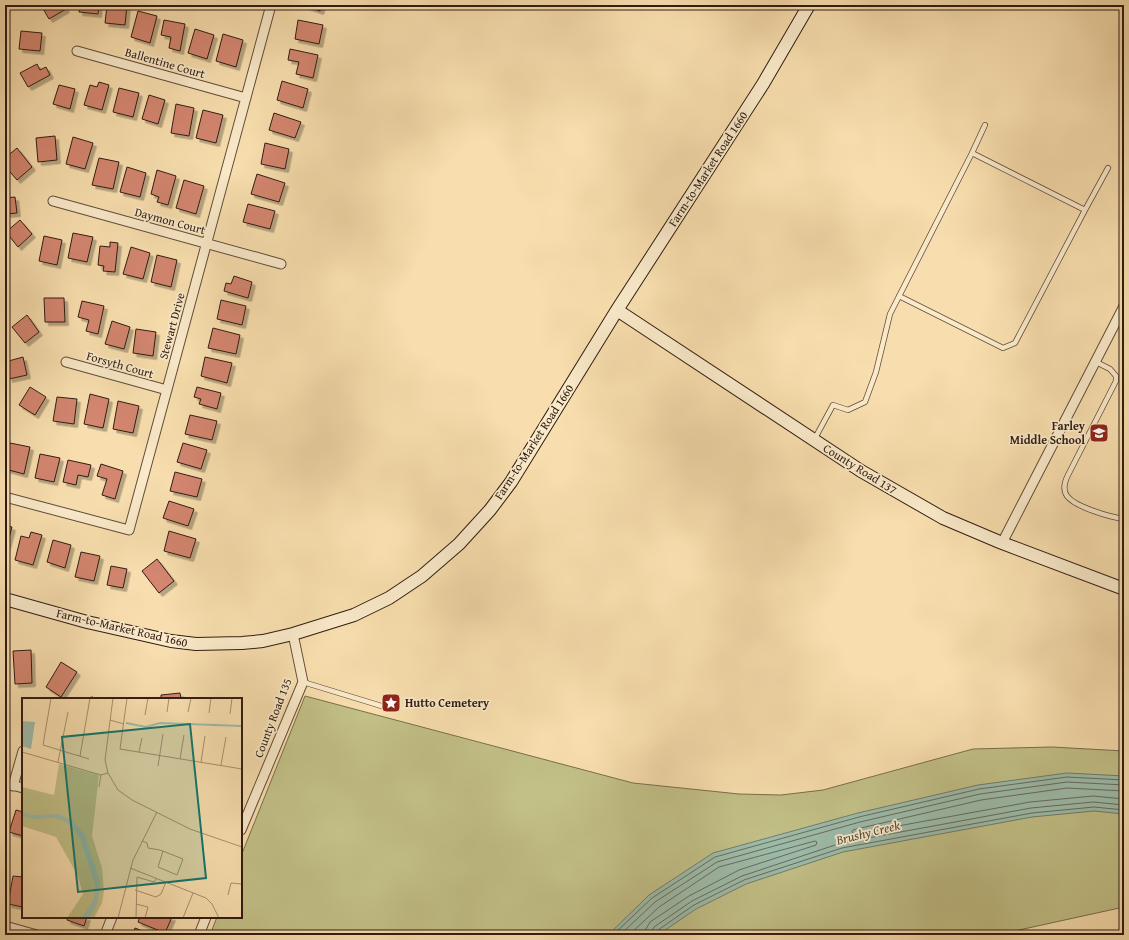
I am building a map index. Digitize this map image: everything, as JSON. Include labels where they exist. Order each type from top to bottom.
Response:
[{"type":"main road","name":"Farm-to-Market Road 1660","points":[[5,600],[87,622],[177,642],[196,644],[242,643],[262,641],[292,634],[354,615],[389,598],[432,568],[459,544],[490,510],[511,482],[617,310],[763,84],[809,5]]},
{"type":"main road","name":"County Road 137","points":[[617,310],[861,471],[943,518],[1002,543],[1124,589]]},
{"type":"street","name":"Stewart Drive","points":[[5,497],[129,530],[271,5]]},
{"type":"street","name":"Ballentine Court","points":[[77,51],[246,98]]},
{"type":"street","name":"Daymon Court","points":[[53,201],[281,264]]},
{"type":"street","points":[[1002,543],[1124,306]]},
{"type":"street","name":"Forsyth Court","points":[[66,362],[167,390]]},
{"type":"street","name":"County Road 135","points":[[242,828],[302,682],[292,634]]},
{"type":"street","points":[[22,753],[9,784],[22,788]]},
{"type":"street","points":[[105,935],[112,918]]},
{"type":"street","points":[[199,935],[206,918]]},
{"type":"street","points":[[5,926],[37,935]]},
{"type":"lane","points":[[814,440],[833,405],[848,410],[865,402],[876,372],[890,314],[985,125]]},
{"type":"lane","points":[[972,153],[1085,210]]},
{"type":"lane","points":[[899,296],[1003,348],[1015,343],[1108,168]]},
{"type":"lane","points":[[1096,362],[1110,369],[1116,376],[1116,381],[1065,481],[1064,488],[1072,500],[1100,514],[1124,519]]},
{"type":"lane","points":[[302,682],[388,708]]},
{"type":"shaded area","points":[[305,696],[633,783],[739,794],[781,795],[823,790],[973,749],[1052,747],[1124,751],[1124,907],[1019,930],[1009,935],[210,935],[217,918],[242,918],[242,854]]},
{"type":"water","name":"Brushy Creek","points":[[1067,773],[1124,776],[1124,814],[1094,811],[1032,817],[843,852],[746,884],[696,909],[658,935],[608,935],[649,895],[713,853],[858,813],[978,785]]},
{"type":"building","points":[[41,5],[64,5],[66,9],[49,19]]},
{"type":"building","points":[[80,5],[99,5],[98,14],[79,12]]},
{"type":"building","points":[[107,5],[127,5],[125,25],[105,23]]},
{"type":"building","points":[[305,5],[322,5],[320,11]]},
{"type":"building","points":[[138,11],[157,16],[150,43],[131,37]]},
{"type":"building","points":[[164,20],[185,24],[180,51],[169,48],[171,37],[161,35]]},
{"type":"building","points":[[298,20],[323,25],[319,44],[295,39]]},
{"type":"building","points":[[195,29],[214,35],[207,59],[188,53]]},
{"type":"building","points":[[21,31],[42,33],[40,51],[19,49]]},
{"type":"building","points":[[223,34],[243,40],[236,67],[216,61]]},
{"type":"building","points":[[290,49],[318,55],[313,78],[296,74],[299,62],[288,60]]},
{"type":"building","points":[[37,64],[40,70],[46,67],[50,75],[28,87],[20,73]]},
{"type":"building","points":[[282,81],[308,89],[303,108],[277,100]]},
{"type":"building","points":[[99,82],[109,85],[102,110],[84,105],[90,85],[97,87]]},
{"type":"building","points":[[59,85],[75,89],[70,109],[53,104]]},
{"type":"building","points":[[119,88],[139,93],[133,117],[113,112]]},
{"type":"building","points":[[149,95],[165,100],[158,124],[142,119]]},
{"type":"building","points":[[176,104],[194,108],[189,136],[171,133]]},
{"type":"building","points":[[203,110],[223,115],[216,143],[196,138]]},
{"type":"building","points":[[274,113],[301,122],[295,138],[269,130]]},
{"type":"building","points":[[55,136],[57,160],[38,162],[36,138]]},
{"type":"building","points":[[73,137],[93,143],[85,169],[66,164]]},
{"type":"building","points":[[265,143],[289,149],[285,169],[261,164]]},
{"type":"building","points":[[17,148],[32,167],[17,180],[5,166],[5,158]]},
{"type":"building","points":[[99,158],[119,162],[113,189],[92,185]]},
{"type":"building","points":[[127,167],[146,173],[140,197],[120,192]]},
{"type":"building","points":[[157,170],[176,176],[168,205],[157,202],[159,197],[151,194]]},
{"type":"building","points":[[257,174],[285,183],[279,202],[251,194]]},
{"type":"building","points":[[184,180],[204,186],[196,214],[176,208]]},
{"type":"building","points":[[15,197],[17,213],[5,214],[5,198]]},
{"type":"building","points":[[248,204],[275,211],[270,229],[243,222]]},
{"type":"building","points":[[20,220],[32,234],[18,247],[6,232]]},
{"type":"building","points":[[73,233],[93,237],[87,262],[68,258]]},
{"type":"building","points":[[44,236],[62,240],[57,265],[39,261]]},
{"type":"building","points":[[110,242],[118,243],[115,272],[103,271],[104,266],[98,265],[100,246],[110,247]]},
{"type":"building","points":[[131,247],[150,253],[143,279],[123,274]]},
{"type":"building","points":[[157,255],[177,260],[171,287],[151,282]]},
{"type":"building","points":[[234,276],[252,282],[248,298],[224,291],[226,283],[231,284]]},
{"type":"building","points":[[44,298],[64,298],[65,322],[45,322]]},
{"type":"building","points":[[221,300],[246,306],[242,325],[217,319]]},
{"type":"building","points":[[82,301],[104,306],[98,334],[86,331],[89,320],[78,317]]},
{"type":"building","points":[[27,315],[39,332],[25,343],[12,327]]},
{"type":"building","points":[[112,321],[130,327],[124,349],[105,344]]},
{"type":"building","points":[[213,328],[240,335],[236,354],[208,348]]},
{"type":"building","points":[[136,329],[156,332],[153,356],[133,353]]},
{"type":"building","points":[[23,357],[27,375],[9,379],[5,362]]},
{"type":"building","points":[[205,357],[232,363],[227,383],[201,376]]},
{"type":"building","points":[[30,387],[46,397],[35,415],[19,405]]},
{"type":"building","points":[[197,387],[221,393],[217,409],[199,404],[201,399],[194,397]]},
{"type":"building","points":[[90,394],[109,399],[103,428],[84,424]]},
{"type":"building","points":[[57,397],[77,399],[74,424],[53,421]]},
{"type":"building","points":[[118,401],[139,406],[133,433],[113,429]]},
{"type":"building","points":[[190,415],[217,421],[212,440],[185,434]]},
{"type":"building","points":[[10,443],[30,447],[24,474],[5,469]]},
{"type":"building","points":[[183,443],[207,450],[201,469],[177,462]]},
{"type":"building","points":[[40,454],[60,458],[54,482],[35,478]]},
{"type":"building","points":[[68,460],[91,465],[88,477],[78,475],[76,485],[63,482]]},
{"type":"building","points":[[101,464],[123,471],[115,499],[102,495],[107,479],[97,476]]},
{"type":"building","points":[[175,472],[202,479],[197,497],[170,491]]},
{"type":"building","points":[[169,501],[194,509],[188,526],[163,518]]},
{"type":"building","points":[[5,525],[12,527],[5,553]]},
{"type":"building","points":[[169,531],[196,539],[190,558],[164,551]]},
{"type":"building","points":[[31,532],[42,535],[33,565],[15,560],[21,536],[29,538]]},
{"type":"building","points":[[53,540],[71,545],[65,568],[47,562]]},
{"type":"building","points":[[81,552],[100,556],[94,581],[75,577]]},
{"type":"building","points":[[157,559],[174,581],[159,593],[142,571]]},
{"type":"building","points":[[111,566],[127,569],[123,588],[107,585]]},
{"type":"building","points":[[31,650],[32,683],[15,684],[13,651]]},
{"type":"building","points":[[61,662],[77,672],[61,697],[46,687]]},
{"type":"building","points":[[180,693],[181,698],[161,698],[161,695]]},
{"type":"building","points":[[16,810],[22,812],[22,836],[9,832]]},
{"type":"building","points":[[13,876],[22,877],[22,907],[8,904]]},
{"type":"building","points":[[68,918],[87,918],[84,926],[67,920]]},
{"type":"building","points":[[140,918],[172,918],[165,933],[138,922]]},
{"type":"building","points":[[135,928],[152,935],[133,935]]},
{"type":"place","name":"Farley Middle School","points":[[1099,433]]},
{"type":"place","name":"Hutto Cemetery","points":[[391,703]]}]
